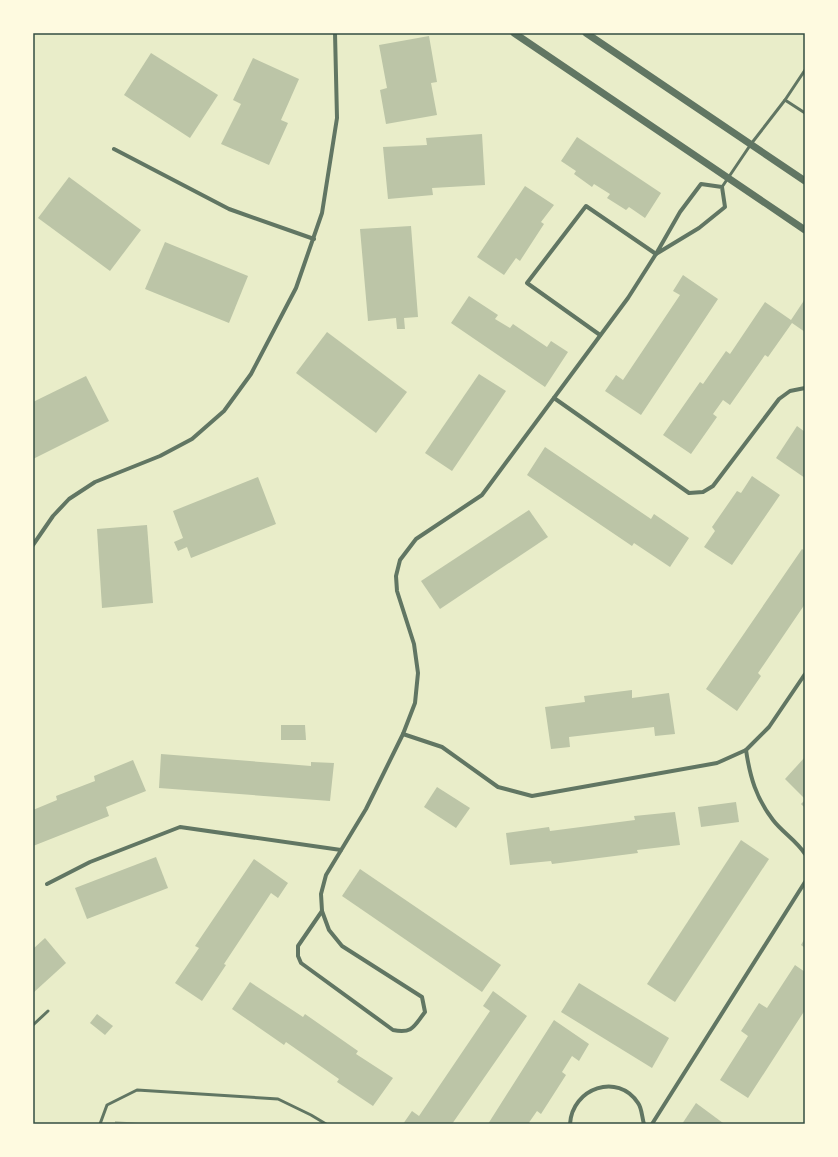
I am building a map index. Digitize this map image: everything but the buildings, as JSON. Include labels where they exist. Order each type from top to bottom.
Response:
[{"type":"street","points":[[33,545],[53,516],[69,499],[95,482],[160,456],[192,439],[224,411],[251,374],[296,288],[322,213],[337,118],[335,33]]},
{"type":"street","points":[[514,33],[805,230]]},
{"type":"street","points":[[586,33],[805,181]]},
{"type":"street","points":[[114,149],[229,209],[314,239]]},
{"type":"street","points":[[322,911],[298,946],[298,956],[301,963],[393,1030],[403,1032],[413,1028],[425,1012],[422,997],[342,946],[329,930],[322,911],[321,894],[326,875],[366,809],[403,734],[415,704],[418,673],[414,644],[397,591],[396,576],[400,560],[416,539],[482,495],[628,298],[680,212],[701,184],[722,187],[725,207],[699,228],[656,254]]},
{"type":"street","points":[[600,336],[527,283],[586,206],[656,254]]},
{"type":"street","points":[[554,398],[688,493],[703,492],[713,486],[779,399],[790,391],[805,388]]},
{"type":"street","points":[[403,734],[442,747],[498,787],[532,796],[717,762],[746,750],[769,727],[805,674]]},
{"type":"street","points":[[746,750],[750,775],[758,797],[773,820],[805,854]]},
{"type":"street","points":[[47,884],[90,862],[180,827],[342,850]]},
{"type":"street","points":[[652,1124],[805,882]]},
{"type":"street","points":[[570,1124],[571,1115],[577,1102],[588,1092],[601,1087],[616,1087],[629,1093],[639,1104],[644,1124]]},
{"type":"lane","points":[[722,187],[729,179],[751,144],[785,100],[805,70]]},
{"type":"lane","points":[[785,100],[805,113]]},
{"type":"lane","points":[[33,1025],[48,1012]]},
{"type":"lane","points":[[100,1124],[107,1105],[137,1090],[278,1099],[326,1124]]}]
